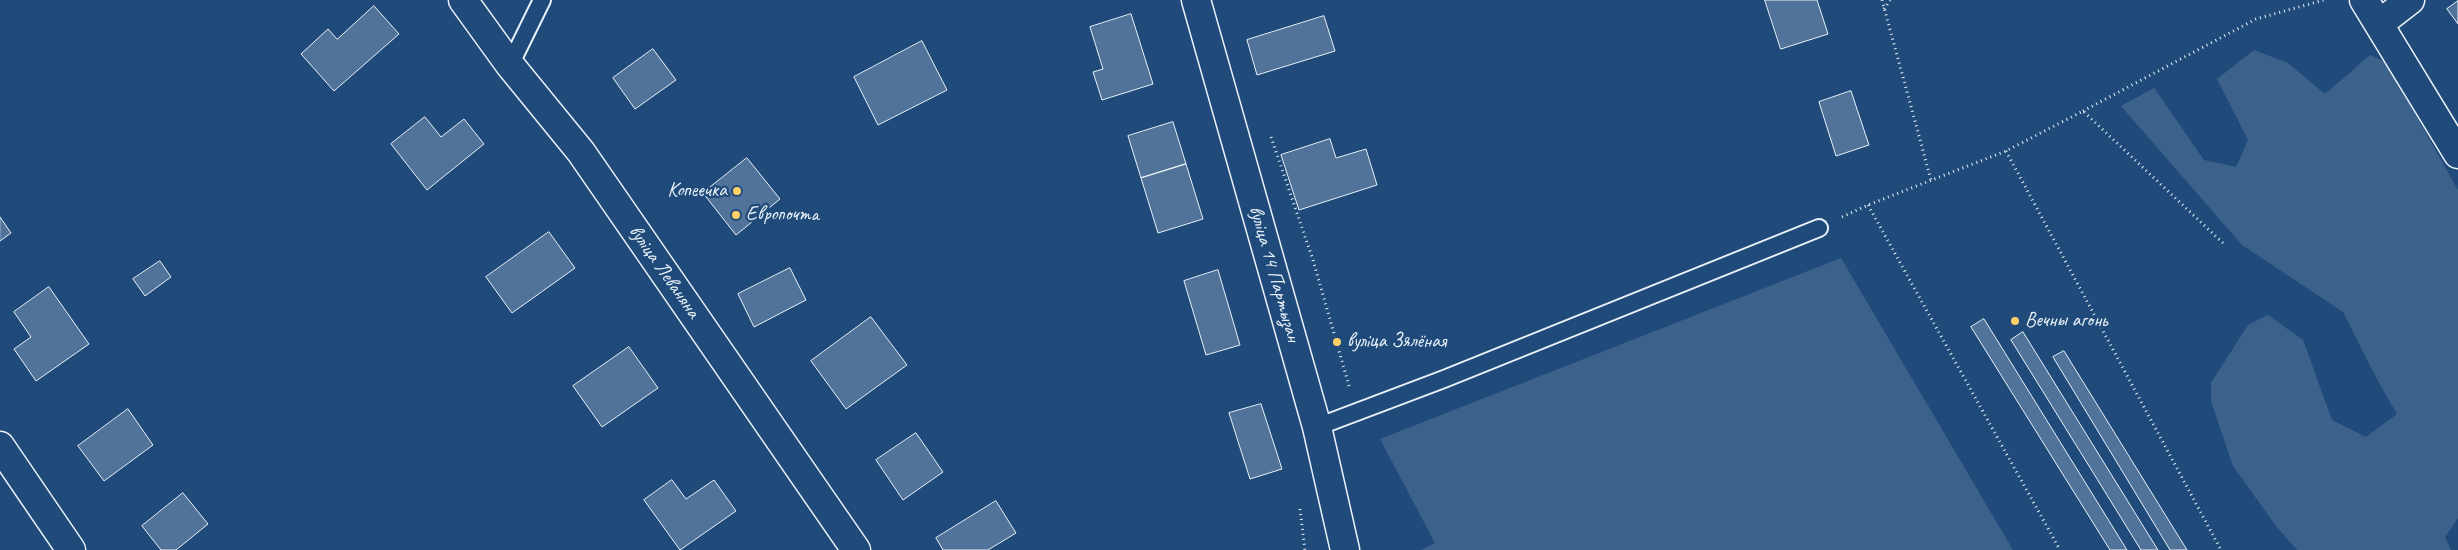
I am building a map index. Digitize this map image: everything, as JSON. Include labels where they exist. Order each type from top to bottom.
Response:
[{"type":"street","name":"вуліца Леваняна","points":[[463,0],[510,65],[581,152],[856,550]]},
{"type":"street","name":"вуліца 14 Партызан","points":[[1196,0],[1317,427],[1345,550]]},
{"type":"street","points":[[2364,0],[2458,154]]},
{"type":"street","points":[[2379,24],[2410,0]]},
{"type":"street","points":[[0,446],[72,550]]},
{"type":"lane","points":[[510,65],[542,0]]},
{"type":"lane","points":[[1317,427],[1444,379],[1819,228]]},
{"type":"path","points":[[1882,0],[1931,180]]},
{"type":"path","points":[[1884,9],[1890,0]]},
{"type":"path","points":[[1819,228],[1868,205],[2006,151],[2256,19],[2324,0]]},
{"type":"path","points":[[2083,111],[2224,244]]},
{"type":"path","points":[[1269,130],[1313,260],[1356,411]]},
{"type":"path","points":[[2006,151],[2221,550]]},
{"type":"path","points":[[1868,205],[2060,550]]},
{"type":"shaded area","points":[[2254,50],[2288,63],[2325,94],[2370,55],[2386,62],[2458,190],[2458,518],[2445,537],[2451,550],[2297,550],[2276,526],[2233,466],[2211,401],[2211,383],[2248,325],[2268,315],[2303,340],[2332,420],[2366,437],[2397,414],[2343,312],[2242,245],[2121,106],[2154,88],[2204,160],[2236,167],[2248,140],[2217,79]]},
{"type":"shaded area","points":[[1841,258],[2013,550],[1421,550],[1435,543],[1380,439]]},
{"type":"building","points":[[1765,0],[1817,0],[1828,34],[1781,49]]},
{"type":"building","points":[[2458,1],[2458,24],[2447,9]]},
{"type":"building","points":[[374,6],[399,34],[334,91],[301,54],[328,29],[337,39]]},
{"type":"building","points":[[1131,14],[1153,84],[1102,100],[1093,72],[1103,69],[1090,27]]},
{"type":"building","points":[[1324,16],[1335,51],[1257,75],[1247,40]]},
{"type":"building","points":[[922,41],[947,90],[878,125],[854,77]]},
{"type":"building","points":[[653,49],[676,80],[635,109],[613,78]]},
{"type":"building","points":[[1851,91],[1869,145],[1836,156],[1819,102]]},
{"type":"building","points":[[425,117],[441,137],[464,119],[484,144],[427,190],[391,144]]},
{"type":"building","points":[[1173,122],[1186,164],[1141,178],[1128,136]]},
{"type":"building","points":[[1330,139],[1336,158],[1366,149],[1377,185],[1299,210],[1281,155]]},
{"type":"building","points":[[747,158],[780,199],[736,235],[703,193]]},
{"type":"building","points":[[1186,164],[1203,219],[1158,233],[1141,178]]},
{"type":"building","points":[[0,217],[11,233],[0,241]]},
{"type":"building","points":[[549,232],[575,268],[512,313],[486,277]]},
{"type":"building","points":[[160,261],[171,277],[145,296],[133,279]]},
{"type":"building","points":[[790,268],[806,300],[754,327],[738,294]]},
{"type":"building","points":[[1218,270],[1240,345],[1206,355],[1184,281]]},
{"type":"building","points":[[49,287],[89,344],[36,381],[14,349],[31,337],[14,312]]},
{"type":"building","points":[[871,317],[907,365],[846,409],[811,361]]},
{"type":"building","points":[[1984,319],[2127,550],[2110,550],[1971,327]]},
{"type":"building","points":[[2023,332],[2158,550],[2141,550],[2011,340]]},
{"type":"building","points":[[629,347],[658,388],[602,427],[573,386]]},
{"type":"building","points":[[2064,351],[2187,550],[2170,550],[2053,357]]},
{"type":"building","points":[[1261,404],[1282,469],[1250,479],[1229,413]]},
{"type":"building","points":[[128,409],[153,445],[104,481],[78,446]]},
{"type":"building","points":[[916,433],[943,472],[903,500],[876,460]]},
{"type":"building","points":[[672,480],[686,499],[714,480],[736,511],[680,550],[644,500]]},
{"type":"building","points":[[183,493],[208,524],[176,550],[161,550],[142,526]]},
{"type":"building","points":[[996,501],[1016,533],[988,550],[943,550],[936,538]]},
{"type":"place","name":"Копеечка","points":[[737,191]]},
{"type":"place","name":"Европочта","points":[[736,215]]},
{"type":"place","name":"Вечны агонь","points":[[2015,321]]},
{"type":"place","name":"вуліца Зялёная","points":[[1337,342]]}]
